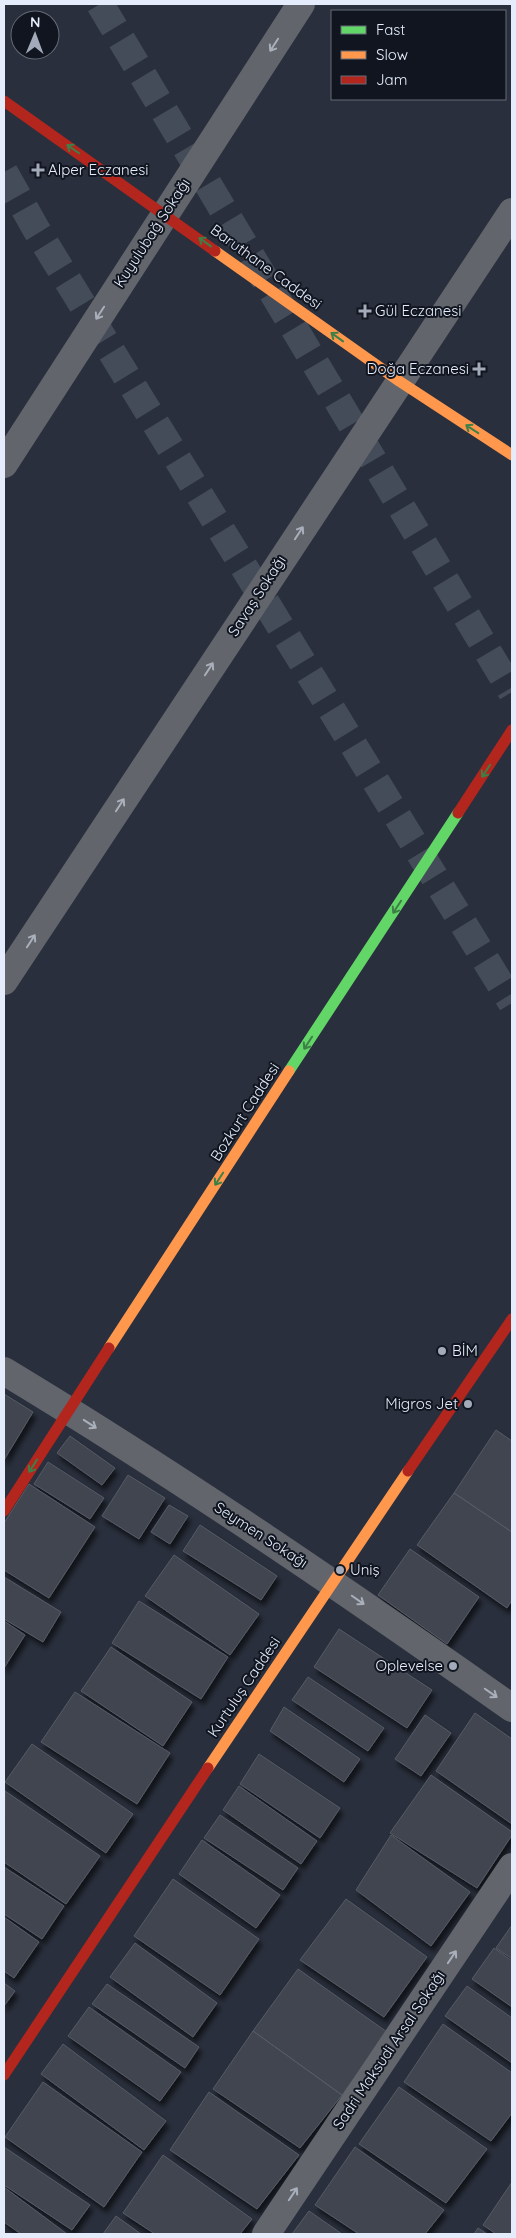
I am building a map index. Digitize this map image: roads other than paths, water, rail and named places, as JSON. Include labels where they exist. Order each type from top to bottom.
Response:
[{"type":"street","name":"Kuyulubağ Sokağı","points":[[4,464],[300,4]]},
{"type":"street","name":"Baruthane Caddesi","points":[[4,100],[399,381],[512,456]]},
{"type":"street","name":"Savaş Sokağı","points":[[4,981],[512,212]]},
{"type":"street","name":"Bozkurt Caddesi","points":[[4,1511],[512,730]]},
{"type":"street","name":"Kurtuluş Caddesi","points":[[4,2075],[332,1582],[512,1319]]},
{"type":"street","name":"Seymen Sokağı","points":[[4,1371],[68,1410],[332,1582],[512,1708]]},
{"type":"street","name":"Sadri Maksudi Arsal Sokağı","points":[[266,2234],[512,1866]]},
{"type":"tunnel","points":[[100,4],[512,692]]},
{"type":"tunnel","points":[[4,172],[36,229],[512,1003]]},
{"type":"place","name":"Alper Eczanesi","points":[[38,170]]},
{"type":"place","name":"Gül Eczanesi","points":[[365,311]]},
{"type":"place","name":"Doğa Eczanesi","points":[[479,369]]},
{"type":"place","name":"BİM","points":[[442,1351]]},
{"type":"place","name":"Migros Jet","points":[[468,1404]]},
{"type":"place","name":"Uniş","points":[[340,1570]]},
{"type":"place","name":"Oplevelse","points":[[453,1666]]}]
